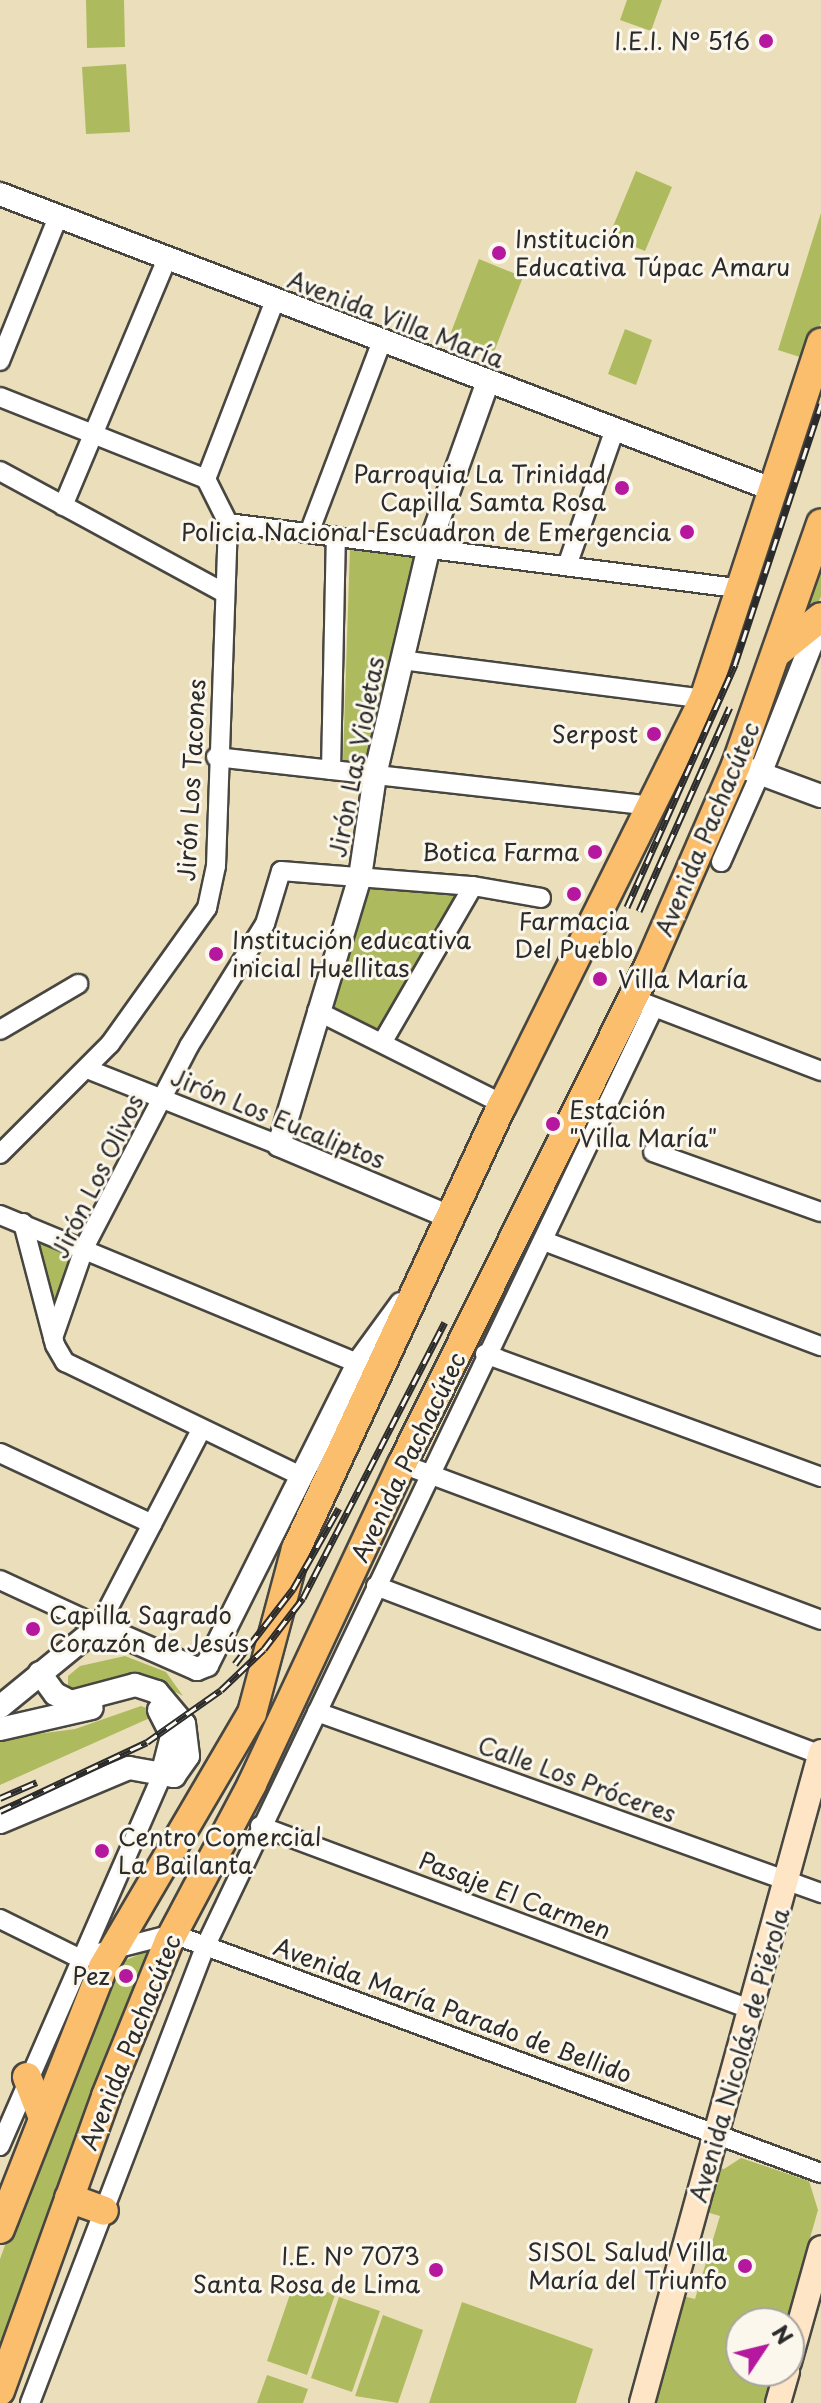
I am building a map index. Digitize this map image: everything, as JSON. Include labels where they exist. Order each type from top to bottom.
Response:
[{"type":"main road","name":"Avenida Pachacútec","points":[[0,2229],[110,1951],[252,1713],[296,1549],[503,1104],[704,699],[744,589],[821,343]]},
{"type":"main road","name":"Avenida Pachacútec","points":[[0,2391],[69,2198],[173,1934],[252,1784],[402,1464],[643,1003],[748,769],[778,653],[821,524]]},
{"type":"main road","points":[[778,653],[821,618]]},
{"type":"main road","name":"Avenida Nicolás de Piérola","points":[[642,2403],[715,2133],[790,1880],[821,1754]]},
{"type":"main road","points":[[27,2077],[43,2118]]},
{"type":"main road","points":[[69,2198],[104,2211]]},
{"type":"main road","points":[[805,2325],[814,2304],[821,2248]]},
{"type":"street","name":"Avenida Villa María","points":[[0,194],[774,490]]},
{"type":"street","points":[[0,361],[58,217]]},
{"type":"street","points":[[63,506],[167,259]]},
{"type":"street","points":[[206,479],[275,300]]},
{"type":"street","points":[[309,533],[382,341]]},
{"type":"street","name":"Jirón Las Violetas","points":[[279,1145],[360,877],[375,775],[429,546],[488,381]]},
{"type":"street","points":[[0,397],[206,479],[228,523],[568,563],[744,589]]},
{"type":"street","points":[[568,563],[615,429]]},
{"type":"street","points":[[0,471],[223,592]]},
{"type":"street","name":"Jirón Los Tacones","points":[[0,1154],[18,1130],[87,1069],[207,908],[216,866],[216,757],[228,523]]},
{"type":"street","points":[[331,770],[336,536]]},
{"type":"street","name":"Avenida Pachacútec","points":[[721,862],[748,769],[821,618]]},
{"type":"street","points":[[401,660],[704,699]]},
{"type":"street","points":[[216,757],[650,806]]},
{"type":"street","points":[[748,769],[821,796]]},
{"type":"street","name":"Jirón Los Olivos","points":[[53,1338],[85,1246],[161,1099],[265,924],[281,871],[360,877]]},
{"type":"street","points":[[360,877],[473,886],[541,898]]},
{"type":"street","points":[[382,1043],[473,886]]},
{"type":"street","points":[[0,1030],[78,984]]},
{"type":"street","points":[[643,1003],[821,1071]]},
{"type":"street","name":"Avenida Pachacútec","points":[[30,2403],[206,1945],[485,1354],[544,1241],[643,1003]]},
{"type":"street","points":[[317,1011],[503,1104]]},
{"type":"street","name":"Jirón Los Eucaliptos","points":[[87,1069],[450,1217]]},
{"type":"street","points":[[653,1152],[821,1212]]},
{"type":"street","points":[[1,1216],[85,1246],[358,1363]]},
{"type":"street","points":[[23,1223],[53,1338],[65,1362],[303,1477]]},
{"type":"street","points":[[544,1241],[821,1346]]},
{"type":"street","name":"Avenida Pachacútec","points":[[99,1626],[201,1668],[303,1477],[358,1363],[425,1270]]},
{"type":"street","points":[[485,1354],[821,1477]]},
{"type":"street","points":[[2,1721],[40,1673],[99,1626],[201,1430]]},
{"type":"street","points":[[0,1453],[152,1524]]},
{"type":"street","points":[[402,1464],[821,1620]]},
{"type":"street","points":[[0,1580],[99,1626]]},
{"type":"street","points":[[376,1586],[821,1754]]},
{"type":"street","points":[[0,1822],[124,1769],[141,1767],[162,1775],[180,1773],[189,1746],[184,1724],[164,1696],[135,1685],[71,1702],[55,1694],[40,1673]]},
{"type":"street","points":[[0,2146],[27,2077],[162,1775],[171,1731],[158,1708],[145,1698],[127,1696],[67,1716],[2,1721]]},
{"type":"street","name":"Calle Los Próceres","points":[[317,1712],[821,1893]]},
{"type":"street","name":"Pasaje El Carmen","points":[[260,1826],[752,2010]]},
{"type":"street","points":[[0,1919],[79,1958],[173,1934]]},
{"type":"street","name":"Avenida María Parado de Bellido","points":[[173,1934],[821,2173]]},
{"type":"street","name":"Avenida María Parado de Bellido","points":[[715,2133],[727,2131],[821,2164]]},
{"type":"green space","points":[[86,0],[124,0],[125,47],[87,48]]},
{"type":"green space","points":[[627,0],[662,0],[651,31],[620,20]]},
{"type":"green space","points":[[126,64],[130,132],[86,134],[82,67]]},
{"type":"green space","points":[[636,171],[672,187],[645,251],[609,236]]},
{"type":"green space","points":[[821,213],[821,322],[809,360],[778,350]]},
{"type":"green space","points":[[479,259],[523,277],[494,352],[450,335]]},
{"type":"green space","points":[[625,329],[652,340],[636,385],[608,374]]},
{"type":"green space","points":[[350,548],[422,558],[368,762],[343,760]]},
{"type":"green space","points":[[821,553],[821,596],[757,762],[745,758]]},
{"type":"green space","points":[[367,885],[464,890],[379,1035],[326,1008]]},
{"type":"green space","points":[[34,1237],[73,1250],[54,1317]]},
{"type":"green space","points":[[125,1656],[166,1672],[183,1696],[148,1677],[75,1691],[68,1685],[68,1676],[80,1666]]},
{"type":"green space","points":[[141,1706],[161,1713],[0,1785],[0,1739],[75,1729]]},
{"type":"green space","points":[[154,1948],[0,2357],[0,2259],[92,2006],[110,1967]]},
{"type":"green space","name":"SISOL Salud Villa María del Triunfo","points":[[741,2158],[809,2181],[818,2210],[791,2307],[725,2307],[725,2387],[768,2387],[764,2403],[653,2403],[679,2295],[695,2299],[720,2216],[703,2211],[715,2167],[724,2169]]},
{"type":"green space","points":[[295,2280],[335,2295],[307,2375],[267,2361]]},
{"type":"green space","points":[[339,2297],[380,2311],[352,2392],[311,2378]]},
{"type":"green space","points":[[462,2302],[593,2349],[576,2403],[429,2403]]},
{"type":"green space","points":[[383,2315],[423,2330],[398,2403],[355,2396]]},
{"type":"green space","points":[[267,2375],[308,2389],[303,2403],[257,2403]]},
{"type":"railway","points":[[627,907],[735,664],[821,404]]},
{"type":"railway","points":[[639,911],[730,707]]},
{"type":"railway","points":[[0,1811],[147,1742],[221,1690],[264,1649],[303,1598],[445,1322]]},
{"type":"railway","points":[[235,1664],[293,1589],[339,1508]]},
{"type":"railway","points":[[0,1798],[37,1782]]},
{"type":"place","name":"I.E.I. N° 516","points":[[766,41]]},
{"type":"place","name":"Institución Educativa Túpac Amaru","points":[[499,253]]},
{"type":"place","name":"Parroquia La Trinidad Capilla Samta Rosa","points":[[622,488]]},
{"type":"place","name":"Policia Nacional Escuadron de Emergencia","points":[[687,532]]},
{"type":"place","name":"Serpost","points":[[654,734]]},
{"type":"place","name":"Botica Farma","points":[[595,852]]},
{"type":"place","name":"Farmacia Del Pueblo","points":[[574,894]]},
{"type":"place","name":"Institución educativa inicial Huellitas","points":[[216,954]]},
{"type":"place","name":"Villa María","points":[[600,979]]},
{"type":"place","name":"Estación \"Villa María\"","points":[[553,1124]]},
{"type":"place","name":"Capilla Sagrado Corazón de Jesús","points":[[33,1629]]},
{"type":"place","name":"Centro Comercial La Bailanta","points":[[102,1851]]},
{"type":"place","name":"Pez","points":[[126,1976]]},
{"type":"place","name":"SISOL Salud Villa María del Triunfo","points":[[745,2266]]},
{"type":"place","name":"I.E. N° 7073 Santa Rosa de Lima","points":[[436,2270]]}]
